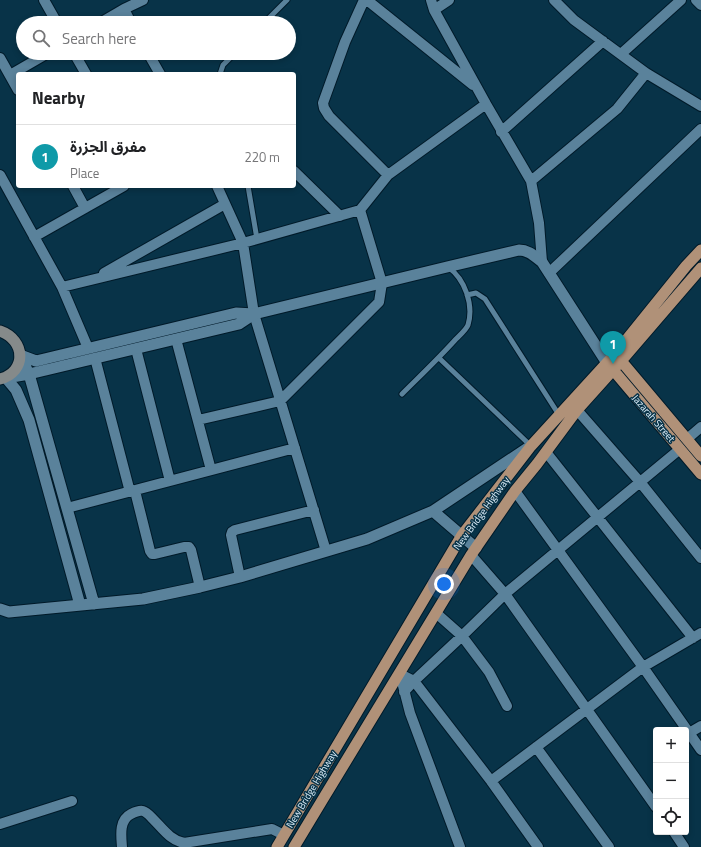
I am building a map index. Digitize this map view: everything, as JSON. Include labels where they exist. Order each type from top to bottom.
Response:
[{"type":"main road","name":"New Bridge Highway","points":[[618,358],[686,266],[701,250]]},
{"type":"main road","name":"New Bridge Highway","points":[[277,847],[462,535],[531,446],[700,272]]},
{"type":"main road","points":[[0,322],[4,333],[12,338],[16,343],[20,356],[19,362],[12,374],[3,378]]},
{"type":"main road","name":"Jazarah Street","points":[[618,358],[684,444],[701,474]]},
{"type":"main road","name":"New Bridge Highway","points":[[294,847],[474,551],[515,491],[610,366]]},
{"type":"main road","name":"Jazarah Street","points":[[610,366],[684,444],[701,456]]},
{"type":"street","points":[[44,0],[53,16]]},
{"type":"street","points":[[112,16],[143,0]]},
{"type":"street","points":[[364,0],[345,42],[324,103],[324,108],[329,116],[388,175]]},
{"type":"street","points":[[367,0],[477,89]]},
{"type":"street","points":[[430,0],[477,89],[531,181],[539,223],[542,262]]},
{"type":"street","points":[[434,10],[449,0]]},
{"type":"street","points":[[554,0],[574,20],[646,73],[701,106]]},
{"type":"street","points":[[621,54],[681,0]]},
{"type":"street","points":[[696,0],[701,5]]},
{"type":"street","points":[[124,9],[128,16]]},
{"type":"street","points":[[501,132],[603,41]]},
{"type":"street","points":[[0,58],[16,86]]},
{"type":"street","points":[[10,75],[36,60]]},
{"type":"street","points":[[78,60],[85,72]]},
{"type":"street","points":[[152,60],[159,72]]},
{"type":"street","points":[[531,181],[617,109],[646,73]]},
{"type":"street","points":[[62,287],[243,243],[360,210],[388,175],[486,104]]},
{"type":"street","points":[[549,273],[701,129]]},
{"type":"street","points":[[296,173],[340,216]]},
{"type":"street","points":[[1,178],[62,287],[88,348]]},
{"type":"street","points":[[74,188],[85,208]]},
{"type":"street","points":[[34,237],[120,188]]},
{"type":"street","points":[[218,188],[243,243],[254,314],[326,551]]},
{"type":"street","points":[[93,279],[225,204]]},
{"type":"street","points":[[198,420],[280,401],[380,302],[382,283],[360,210]]},
{"type":"street","points":[[20,356],[36,361],[236,313],[254,314],[447,267],[524,250],[542,262],[610,366]]},
{"type":"street","points":[[3,378],[29,374],[239,324],[254,314]]},
{"type":"street","points":[[176,339],[211,470]]},
{"type":"street","points":[[136,349],[170,481]]},
{"type":"street","points":[[20,356],[29,374],[94,604]]},
{"type":"street","points":[[95,358],[150,551],[154,554],[189,547],[200,587]]},
{"type":"street","points":[[3,378],[16,390],[29,420],[80,605]]},
{"type":"street","points":[[577,410],[640,482],[701,558]]},
{"type":"street","points":[[404,692],[505,594],[640,482],[684,444],[701,427]]},
{"type":"street","points":[[0,608],[9,612],[143,599],[240,577],[367,540],[433,511],[531,446]]},
{"type":"street","points":[[67,508],[295,448]]},
{"type":"street","points":[[491,781],[643,667],[698,636],[598,517],[546,452]]},
{"type":"street","points":[[515,491],[685,727]]},
{"type":"street","points":[[240,577],[231,535],[232,532],[314,510]]},
{"type":"street","points":[[433,511],[462,535],[653,803]]},
{"type":"street","points":[[436,613],[462,636],[489,672],[507,706]]},
{"type":"street","points":[[400,674],[414,682],[491,781],[538,847]]},
{"type":"street","points":[[400,674],[410,713],[460,847]]},
{"type":"street","points":[[701,726],[689,733],[701,750]]},
{"type":"street","points":[[536,747],[608,847]]},
{"type":"street","points":[[0,824],[72,801]]},
{"type":"street","points":[[122,847],[121,831],[126,816],[138,811],[144,811],[149,814],[165,832],[176,841],[184,843],[272,829],[284,835]]},
{"type":"street","points":[[676,835],[684,847]]},
{"type":"lane","points":[[271,16],[287,0]]},
{"type":"lane","points":[[221,72],[223,65],[228,60]]},
{"type":"lane","points":[[248,188],[257,239]]},
{"type":"lane","points":[[402,394],[439,358],[468,326],[470,310],[467,295],[462,282],[454,272],[447,267]]},
{"type":"lane","points":[[467,295],[476,293],[485,299],[559,416]]},
{"type":"lane","points":[[439,358],[531,446]]},
{"type":"place","name":"مفرق الجزرة","points":[[613,364]]}]
